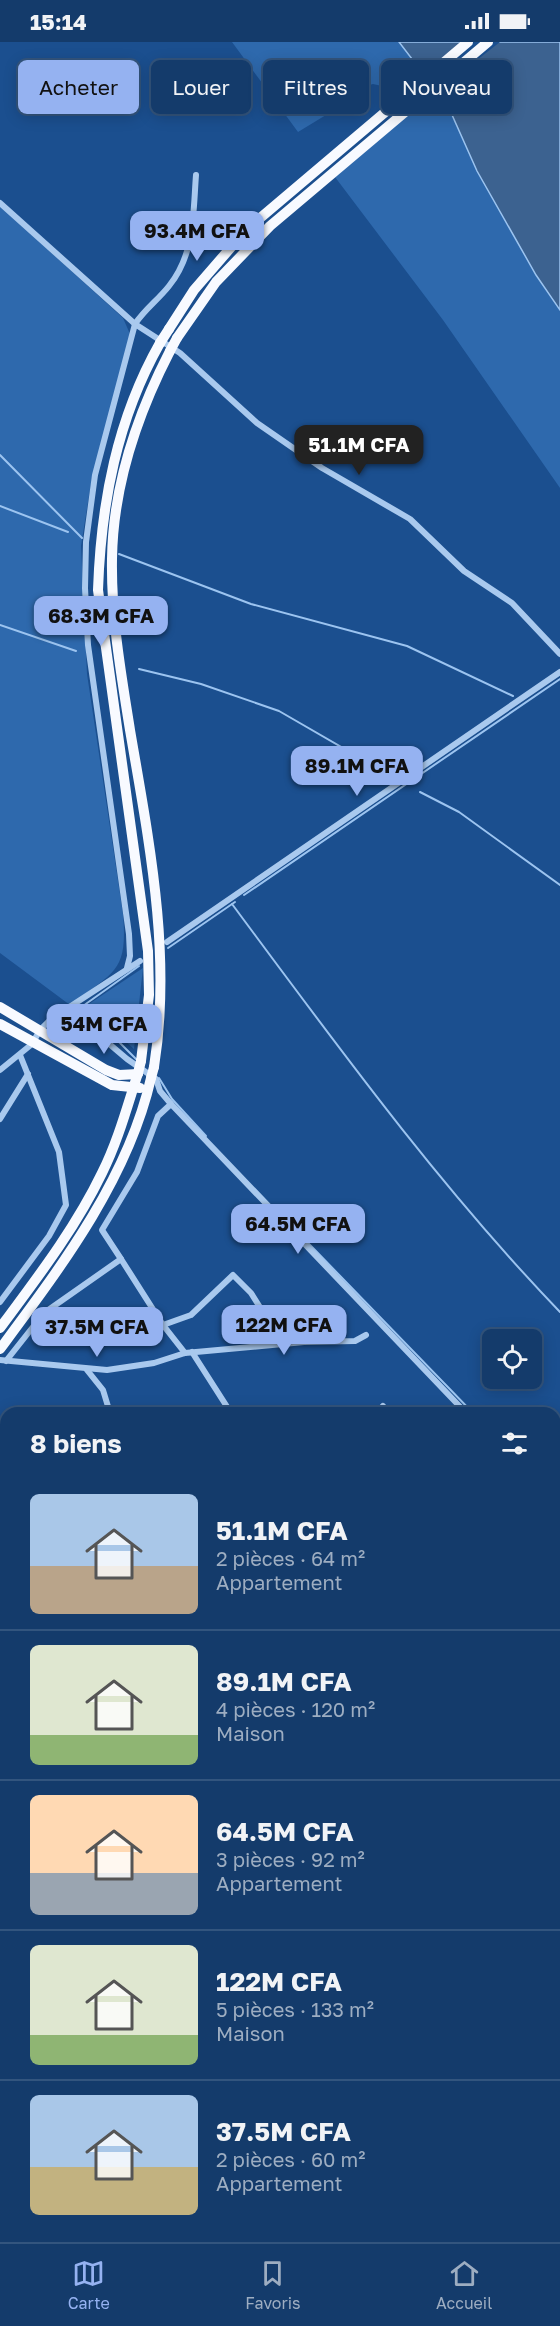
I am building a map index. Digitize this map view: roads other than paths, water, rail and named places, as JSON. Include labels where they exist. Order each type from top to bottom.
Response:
[{"type":"highway","points":[[0,1328],[52,1259],[80,1215],[103,1172],[141,1061],[149,995],[148,951],[98,590],[99,555],[112,466],[126,415],[160,342],[211,268],[246,230],[468,42]]},
{"type":"highway","points":[[0,1349],[81,1236],[133,1137],[152,1074],[160,1010],[160,940],[141,792],[117,651],[112,557],[127,456],[147,398],[170,351],[192,314],[234,260],[311,190],[488,42]]},
{"type":"highway","points":[[0,1007],[116,1075],[138,1074]]},
{"type":"highway","points":[[0,1024],[32,1044],[112,1085],[133,1089],[144,1086],[152,1074]]},
{"type":"highway","points":[[112,1085],[121,1098],[124,1116]]},
{"type":"street","points":[[127,968],[130,956],[129,934],[91,666],[85,588],[87,542],[95,475],[135,324],[148,306],[170,285],[185,259],[192,238],[196,175]]},
{"type":"street","points":[[0,203],[135,324],[180,353],[275,436],[322,468],[410,519],[464,571],[512,603],[560,654]]},
{"type":"street","points":[[167,942],[560,672]]},
{"type":"street","points":[[0,1070],[32,1044],[40,1030],[140,961]]},
{"type":"street","points":[[68,1009],[127,1059],[156,1079],[160,1091],[171,1104],[460,1407]]},
{"type":"street","points":[[0,1302],[49,1236],[66,1205],[59,1152],[20,1055]]},
{"type":"street","points":[[0,1119],[28,1073]]},
{"type":"street","points":[[171,1104],[158,1116],[138,1172],[102,1230],[164,1325],[189,1352],[227,1407]]},
{"type":"street","points":[[3,1361],[44,1313],[120,1258]]},
{"type":"street","points":[[164,1325],[190,1315],[233,1275],[251,1293],[283,1344]]},
{"type":"street","points":[[3,1361],[107,1370],[154,1363],[189,1352],[355,1341],[366,1335]]},
{"type":"street","points":[[87,1370],[103,1390],[108,1407]]},
{"type":"waterway","points":[[0,455],[82,538]]},
{"type":"waterway","points":[[0,506],[68,532]]},
{"type":"waterway","points":[[119,554],[251,604],[407,646],[513,696]]},
{"type":"waterway","points":[[0,625],[76,651]]},
{"type":"waterway","points":[[139,669],[201,684],[279,711],[388,774]]},
{"type":"waterway","points":[[244,895],[560,679]]},
{"type":"waterway","points":[[420,792],[459,812],[560,885]]},
{"type":"waterway","points":[[168,948],[235,902]]},
{"type":"waterway","points":[[232,904],[430,1164],[515,1264],[560,1312]]},
{"type":"waterway","points":[[138,1061],[83,1006],[139,966]]},
{"type":"waterway","points":[[159,1078],[172,1099],[206,1136]]},
{"type":"waterway","points":[[282,1216],[467,1407]]}]
